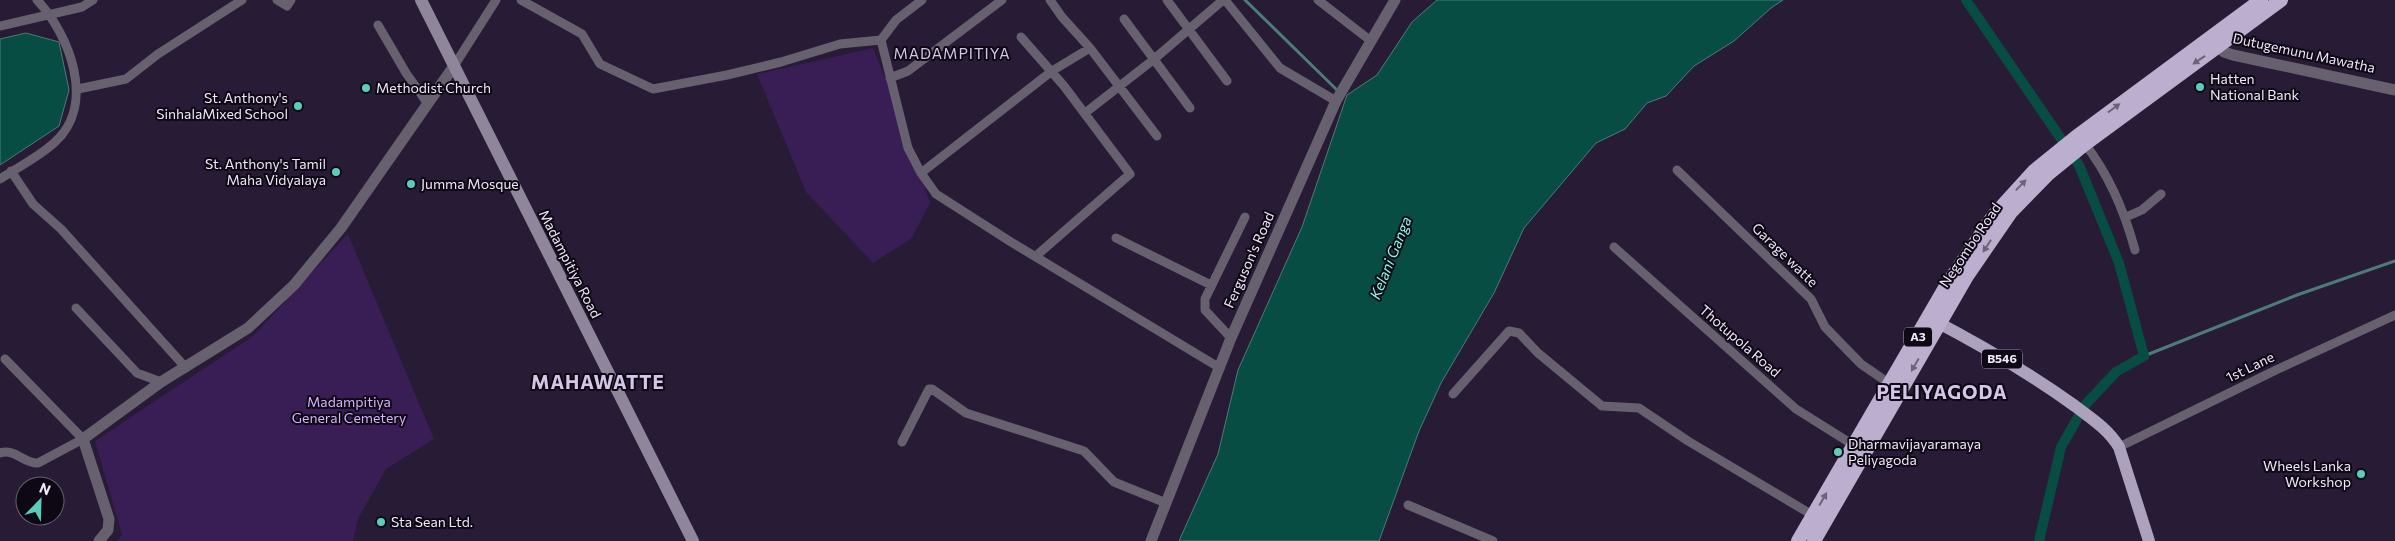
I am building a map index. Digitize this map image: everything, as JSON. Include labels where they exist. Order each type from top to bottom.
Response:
[{"type":"highway","name":"Negombo Road","points":[[2215,43],[2261,0]]},
{"type":"highway","name":"Negombo Road","points":[[1814,541],[1934,320],[1965,256],[1994,215],[2034,171],[2081,143],[2215,43],[2281,0]]},
{"type":"highway","name":"Negombo Road","points":[[1798,541],[1890,384],[1934,320]]},
{"type":"main road","name":"Madampitiya Road","points":[[421,0],[693,541]]},
{"type":"main road","name":"B546","points":[[1934,320],[2016,367],[2063,397],[2111,434],[2119,447],[2149,541]]},
{"type":"street","points":[[0,178],[56,142],[66,128],[78,89],[65,42],[51,15],[37,0]]},
{"type":"street","points":[[0,26],[82,7],[93,0]]},
{"type":"street","points":[[78,89],[126,79],[158,54],[242,0]]},
{"type":"street","points":[[276,0],[287,6],[292,0]]},
{"type":"street","points":[[0,453],[9,451],[32,464],[38,464],[83,439],[161,382],[248,328],[294,285],[341,228],[454,66],[496,0]]},
{"type":"street","points":[[521,0],[582,34],[600,64],[653,89],[727,76],[840,44],[881,40],[896,20],[922,0]]},
{"type":"street","points":[[1050,0],[1062,17],[1090,48],[1157,136]]},
{"type":"street","points":[[1167,0],[1227,81]]},
{"type":"street","points":[[1085,113],[1154,60],[1224,0],[1280,68],[1336,101]]},
{"type":"street","points":[[1318,0],[1371,41]]},
{"type":"street","name":"Ferguson's Road","points":[[1151,541],[1231,338],[1336,101],[1395,0]]},
{"type":"street","points":[[890,78],[915,66],[995,2]]},
{"type":"street","points":[[1124,19],[1190,108]]},
{"type":"street","points":[[378,25],[406,73],[428,104]]},
{"type":"street","points":[[1022,37],[1052,71],[1130,174],[1036,256]]},
{"type":"street","points":[[881,40],[908,148],[921,173],[936,194],[1220,368]]},
{"type":"street","name":"Dutugemunu Mawatha","points":[[2215,43],[2233,55],[2394,87]]},
{"type":"street","points":[[921,173],[1052,71],[1090,48]]},
{"type":"street","points":[[2081,143],[2096,157],[2126,217],[2136,250]]},
{"type":"street","name":"Garage watte","points":[[1677,170],[1811,300],[1825,327],[1861,364],[1890,384]]},
{"type":"street","points":[[11,172],[33,204],[61,229],[186,368]]},
{"type":"street","points":[[2126,217],[2142,210],[2162,194]]},
{"type":"street","points":[[1231,338],[1205,310],[1205,299],[1245,217]]},
{"type":"street","points":[[1116,238],[1212,286]]},
{"type":"street","name":"Thotupola Road","points":[[1614,247],[1796,409],[1855,446]]},
{"type":"street","points":[[76,308],[138,373],[161,382]]},
{"type":"street","name":"1st Lane","points":[[2119,447],[2276,370],[2395,315]]},
{"type":"street","points":[[1452,394],[1509,331],[1519,333],[1551,364],[1602,406],[1639,408],[1688,441],[1814,516]]},
{"type":"street","points":[[5,359],[83,439],[109,519],[108,530],[98,541]]},
{"type":"street","points":[[902,442],[929,389],[966,413],[1084,451],[1114,482],[1166,503]]},
{"type":"street","points":[[1408,505],[1493,541]]},
{"type":"green space","points":[[873,48],[901,117],[930,203],[911,239],[873,263],[806,192],[757,74]]},
{"type":"green space","name":"Madampitiya General Cemetery","points":[[348,234],[434,439],[386,469],[358,519],[353,541],[117,541],[122,535],[95,441],[253,336]]},
{"type":"water","name":"Kelani Ganga","points":[[1437,0],[1783,0],[1771,8],[1734,41],[1694,66],[1666,96],[1647,103],[1625,129],[1596,143],[1524,228],[1494,293],[1441,383],[1419,431],[1379,541],[1179,541],[1218,454],[1238,370],[1302,227],[1347,95],[1377,75],[1412,22]]},
{"type":"water","points":[[26,33],[59,42],[69,90],[59,126],[0,165],[0,39]]},
{"type":"waterway","points":[[1245,0],[1338,91]]},
{"type":"waterway","points":[[1966,0],[2079,165],[2119,263],[2144,356],[2116,372],[2085,405],[2061,447],[2039,541]]},
{"type":"waterway","points":[[2144,356],[2297,295],[2395,261]]},
{"type":"place","name":"Hatten National Bank","points":[[2200,87]]},
{"type":"place","name":"Methodist Church","points":[[366,88]]},
{"type":"place","name":"St. Anthony's SinhalaMixed School","points":[[298,106]]},
{"type":"place","name":"St. Anthony's Tamil Maha Vidyalaya","points":[[336,172]]},
{"type":"place","name":"Jumma Mosque","points":[[411,184]]},
{"type":"place","name":"Dharmavijayaramaya Peliyagoda","points":[[1838,452]]},
{"type":"place","name":"Wheels Lanka Workshop","points":[[2361,474]]},
{"type":"place","name":"Sta Sean Ltd.","points":[[381,522]]},
{"type":"district","name":"MADAMPITIYA","points":[[952,54]]},
{"type":"district","name":"MAHAWATTE","points":[[598,382]]},
{"type":"district","name":"PELIYAGODA","points":[[1942,392]]}]
